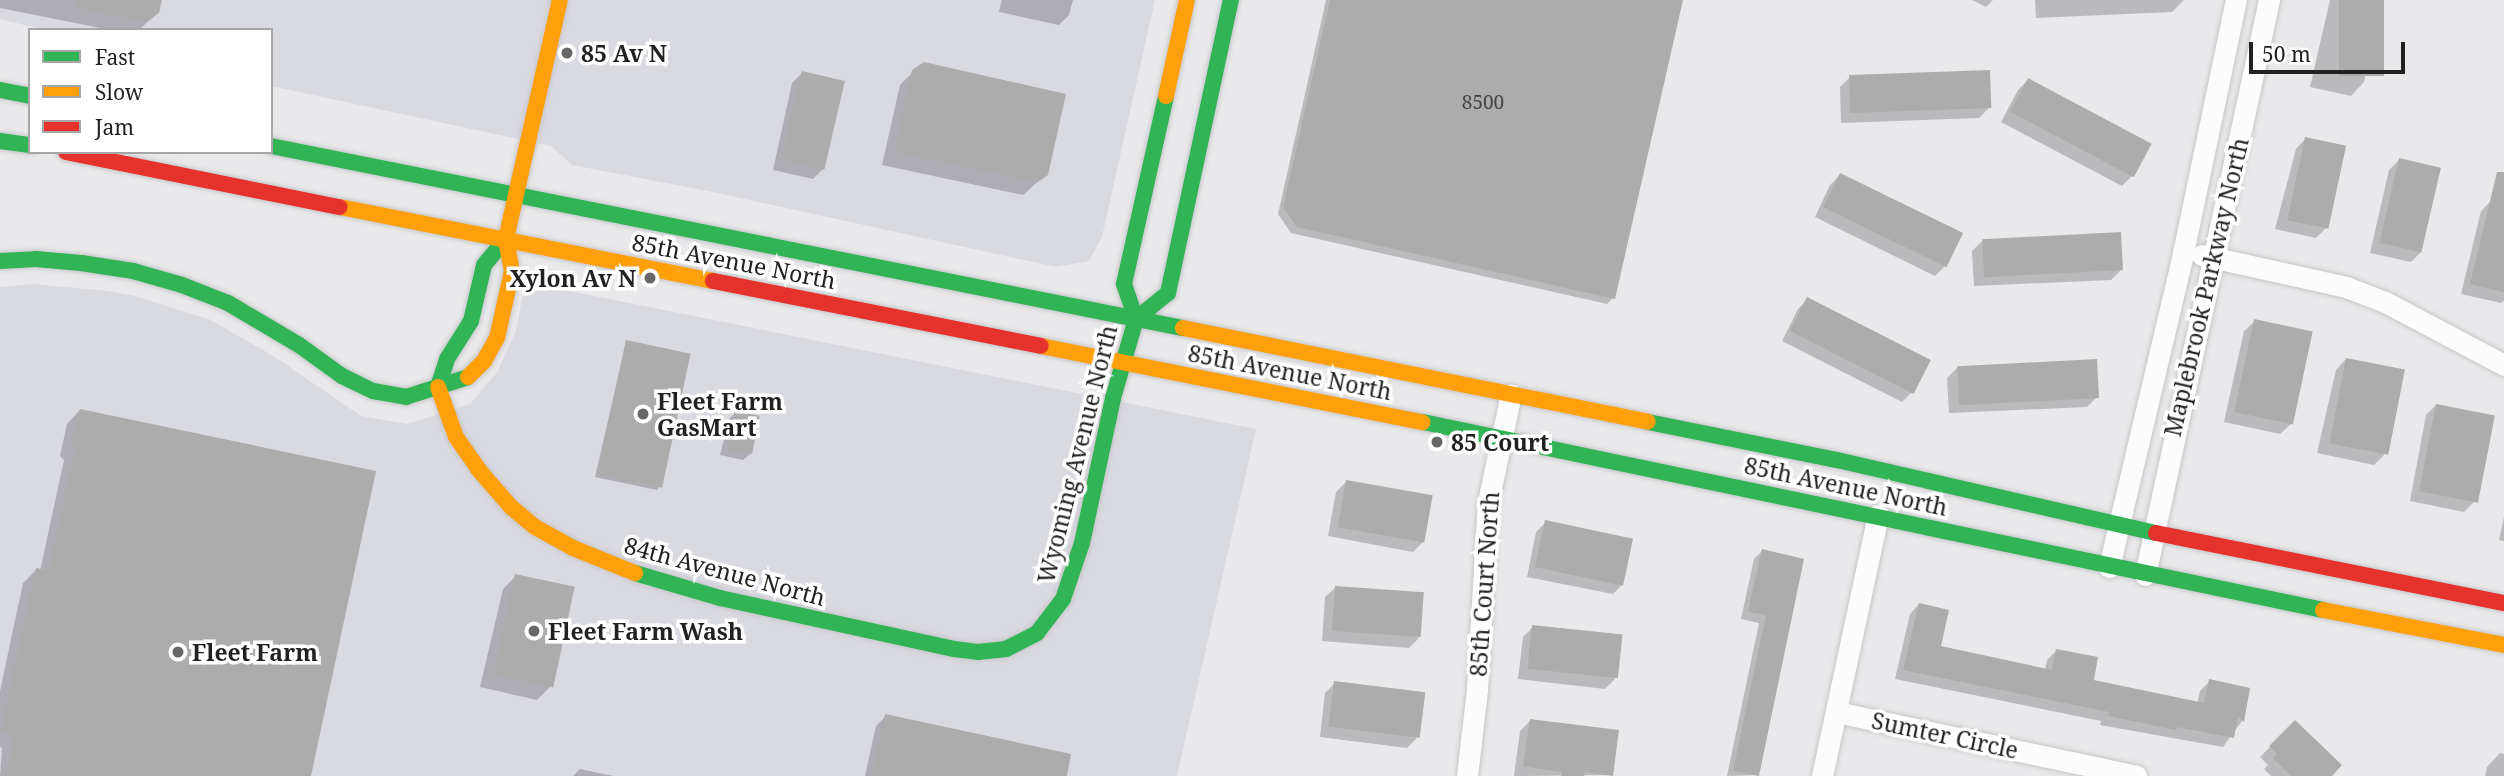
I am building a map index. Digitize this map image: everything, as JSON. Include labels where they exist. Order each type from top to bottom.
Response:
[{"type":"main road","points":[[0,261],[36,259],[133,271],[228,303],[299,345],[342,376],[373,391],[406,397],[465,380],[484,361],[498,338],[512,271],[506,239],[560,0]]},
{"type":"main road","name":"Wyoming Avenue North","points":[[1136,319],[1124,284],[1187,0]]},
{"type":"main road","name":"Wyoming Avenue North","points":[[1037,633],[1063,599],[1082,543],[1123,362],[1136,319],[1168,293],[1231,0]]},
{"type":"main road","points":[[0,90],[28,96]]},
{"type":"main road","points":[[0,141],[28,145]]},
{"type":"main road","name":"85th Avenue North","points":[[273,146],[1837,460],[2118,525],[2504,603]]},
{"type":"main road","name":"85th Avenue North","points":[[76,154],[1501,438],[1878,515],[2145,575],[2504,645]]},
{"type":"main road","points":[[438,387],[447,359],[463,338],[471,321],[484,265],[506,239]]},
{"type":"main road","name":"84th Avenue North","points":[[438,387],[456,437],[478,470],[511,506],[535,527],[618,568],[720,598],[954,649],[978,652],[1006,649],[1037,633]]},
{"type":"street","name":"Maplebrook Parkway North","points":[[2109,567],[2183,253],[2236,0]]},
{"type":"street","name":"Maplebrook Parkway North","points":[[2145,575],[2269,0]]},
{"type":"street","points":[[2183,253],[2214,256],[2346,287],[2385,302],[2504,365]]},
{"type":"street","name":"85th Court North","points":[[1467,776],[1477,690],[1488,502],[1511,394]]},
{"type":"street","points":[[1822,776],[1878,515]]},
{"type":"street","name":"Sumter Circle","points":[[1836,712],[2136,776]]},
{"type":"shaded area","points":[[0,0],[1155,0],[1102,237],[1089,261],[1056,267],[713,192],[572,165],[551,146],[273,86],[273,28],[37,28],[0,19]]},
{"type":"shaded area","points":[[525,282],[1256,429],[1177,776],[0,776],[0,287],[33,284],[108,291],[135,296],[211,320],[278,359],[361,416],[407,424],[470,404],[497,372],[516,331]]},
{"type":"building","points":[[78,0],[162,0],[159,13],[147,22],[77,8]]},
{"type":"building","points":[[1330,0],[1683,0],[1615,299],[1297,227],[1283,207]]},
{"type":"building","points":[[2339,0],[2384,0],[2384,76],[2339,76]]},
{"type":"building","points":[[924,62],[1066,94],[1048,175],[1038,182],[895,152],[912,70]]},
{"type":"building","points":[[1990,70],[1991,108],[1850,113],[1849,75]]},
{"type":"building","points":[[802,71],[845,81],[824,170],[782,160]]},
{"type":"building","points":[[2028,78],[2152,144],[2134,177],[2010,112]]},
{"type":"building","points":[[2305,137],[2346,146],[2328,229],[2287,220]]},
{"type":"building","points":[[2399,158],[2441,168],[2421,252],[2379,243]]},
{"type":"building","points":[[2497,172],[2504,172],[2504,292],[2470,284]]},
{"type":"building","points":[[1840,173],[1963,233],[1946,267],[1823,207]]},
{"type":"building","points":[[2121,232],[2123,270],[1984,277],[1982,239]]},
{"type":"building","points":[[1807,297],[1931,360],[1914,394],[1790,331]]},
{"type":"building","points":[[2254,319],[2313,331],[2293,424],[2234,412]]},
{"type":"building","name":"Fleet Farm GasMart","points":[[626,340],[691,354],[662,488],[598,474]]},
{"type":"building","points":[[2346,358],[2405,369],[2388,455],[2329,443]]},
{"type":"building","points":[[2097,359],[2099,398],[1959,405],[1957,366]]},
{"type":"building","points":[[2436,404],[2495,415],[2478,503],[2419,491]]},
{"type":"building","name":"Fleet Farm","points":[[80,409],[376,471],[311,776],[6,776],[15,735],[1,732],[36,568],[49,571],[76,446],[72,442]]},
{"type":"building","name":"Fleet Farm GasMart","points":[[735,411],[760,416],[752,454],[728,449]]},
{"type":"building","points":[[1346,480],[1433,495],[1424,543],[1338,527]]},
{"type":"building","points":[[1545,520],[1633,539],[1623,586],[1535,567]]},
{"type":"building","points":[[1762,549],[1804,559],[1759,776],[1733,771],[1766,615],[1748,612]]},
{"type":"building","name":"Fleet Farm Wash","points":[[515,574],[575,587],[553,687],[494,675]]},
{"type":"building","points":[[1335,586],[1424,592],[1421,637],[1332,631]]},
{"type":"building","points":[[1919,603],[1949,610],[1941,646],[2052,670],[2056,649],[2098,657],[2094,680],[2204,703],[2209,679],[2250,688],[2244,722],[2238,716],[2234,738],[2177,727],[2176,730],[2108,716],[2109,712],[1903,670]]},
{"type":"building","points":[[1532,625],[1623,635],[1618,678],[1527,669]]},
{"type":"building","points":[[1334,681],[1425,692],[1420,738],[1328,727]]},
{"type":"building","points":[[885,714],[1071,754],[1067,776],[872,776]]},
{"type":"building","points":[[1530,719],[1619,730],[1613,776],[1585,772],[1584,776],[1561,776],[1562,772],[1523,766]]},
{"type":"building","points":[[2295,720],[2342,765],[2332,776],[2291,776],[2273,758],[2277,754],[2269,746]]},
{"type":"traffic: fast","points":[[1136,319],[1168,293],[1231,0]]},
{"type":"traffic: fast","points":[[0,90],[28,96]]},
{"type":"traffic: fast","points":[[635,573],[720,598],[954,649],[978,652],[1006,649],[1037,633],[1063,599],[1082,543],[1113,398],[1136,319],[1124,284],[1166,96]]},
{"type":"traffic: fast","points":[[0,141],[28,145]]},
{"type":"traffic: fast","points":[[273,146],[1183,328]]},
{"type":"traffic: fast","points":[[438,387],[447,359],[471,321],[484,265],[506,239]]},
{"type":"traffic: fast","points":[[0,261],[36,259],[81,263],[133,271],[182,285],[228,303],[299,345],[342,376],[373,391],[406,397],[468,377]]},
{"type":"traffic: fast","points":[[1423,422],[2323,610]]},
{"type":"traffic: fast","points":[[1648,422],[1837,460],[2156,533]]},
{"type":"traffic: slow","points":[[468,377],[484,361],[497,338],[512,271],[506,239],[560,0]]},
{"type":"traffic: slow","points":[[1166,96],[1187,0]]},
{"type":"traffic: slow","points":[[340,207],[713,281]]},
{"type":"traffic: slow","points":[[1183,328],[1648,422]]},
{"type":"traffic: slow","points":[[1041,346],[1423,422]]},
{"type":"traffic: slow","points":[[438,387],[456,437],[478,469],[511,507],[535,527],[573,548],[635,573]]},
{"type":"traffic: slow","points":[[2323,610],[2504,645]]},
{"type":"traffic: jam","points":[[76,154],[340,207]]},
{"type":"traffic: jam","points":[[713,281],[1041,346]]},
{"type":"traffic: jam","points":[[2156,533],[2504,603]]},
{"type":"place","name":"85 Av N","points":[[567,53]]},
{"type":"place","name":"Xylon Av N","points":[[650,278]]},
{"type":"place","name":"Fleet Farm GasMart","points":[[643,414]]},
{"type":"place","name":"85 Court","points":[[1437,442]]},
{"type":"place","name":"Fleet Farm Wash","points":[[534,631]]},
{"type":"place","name":"Fleet Farm","points":[[178,652]]}]
